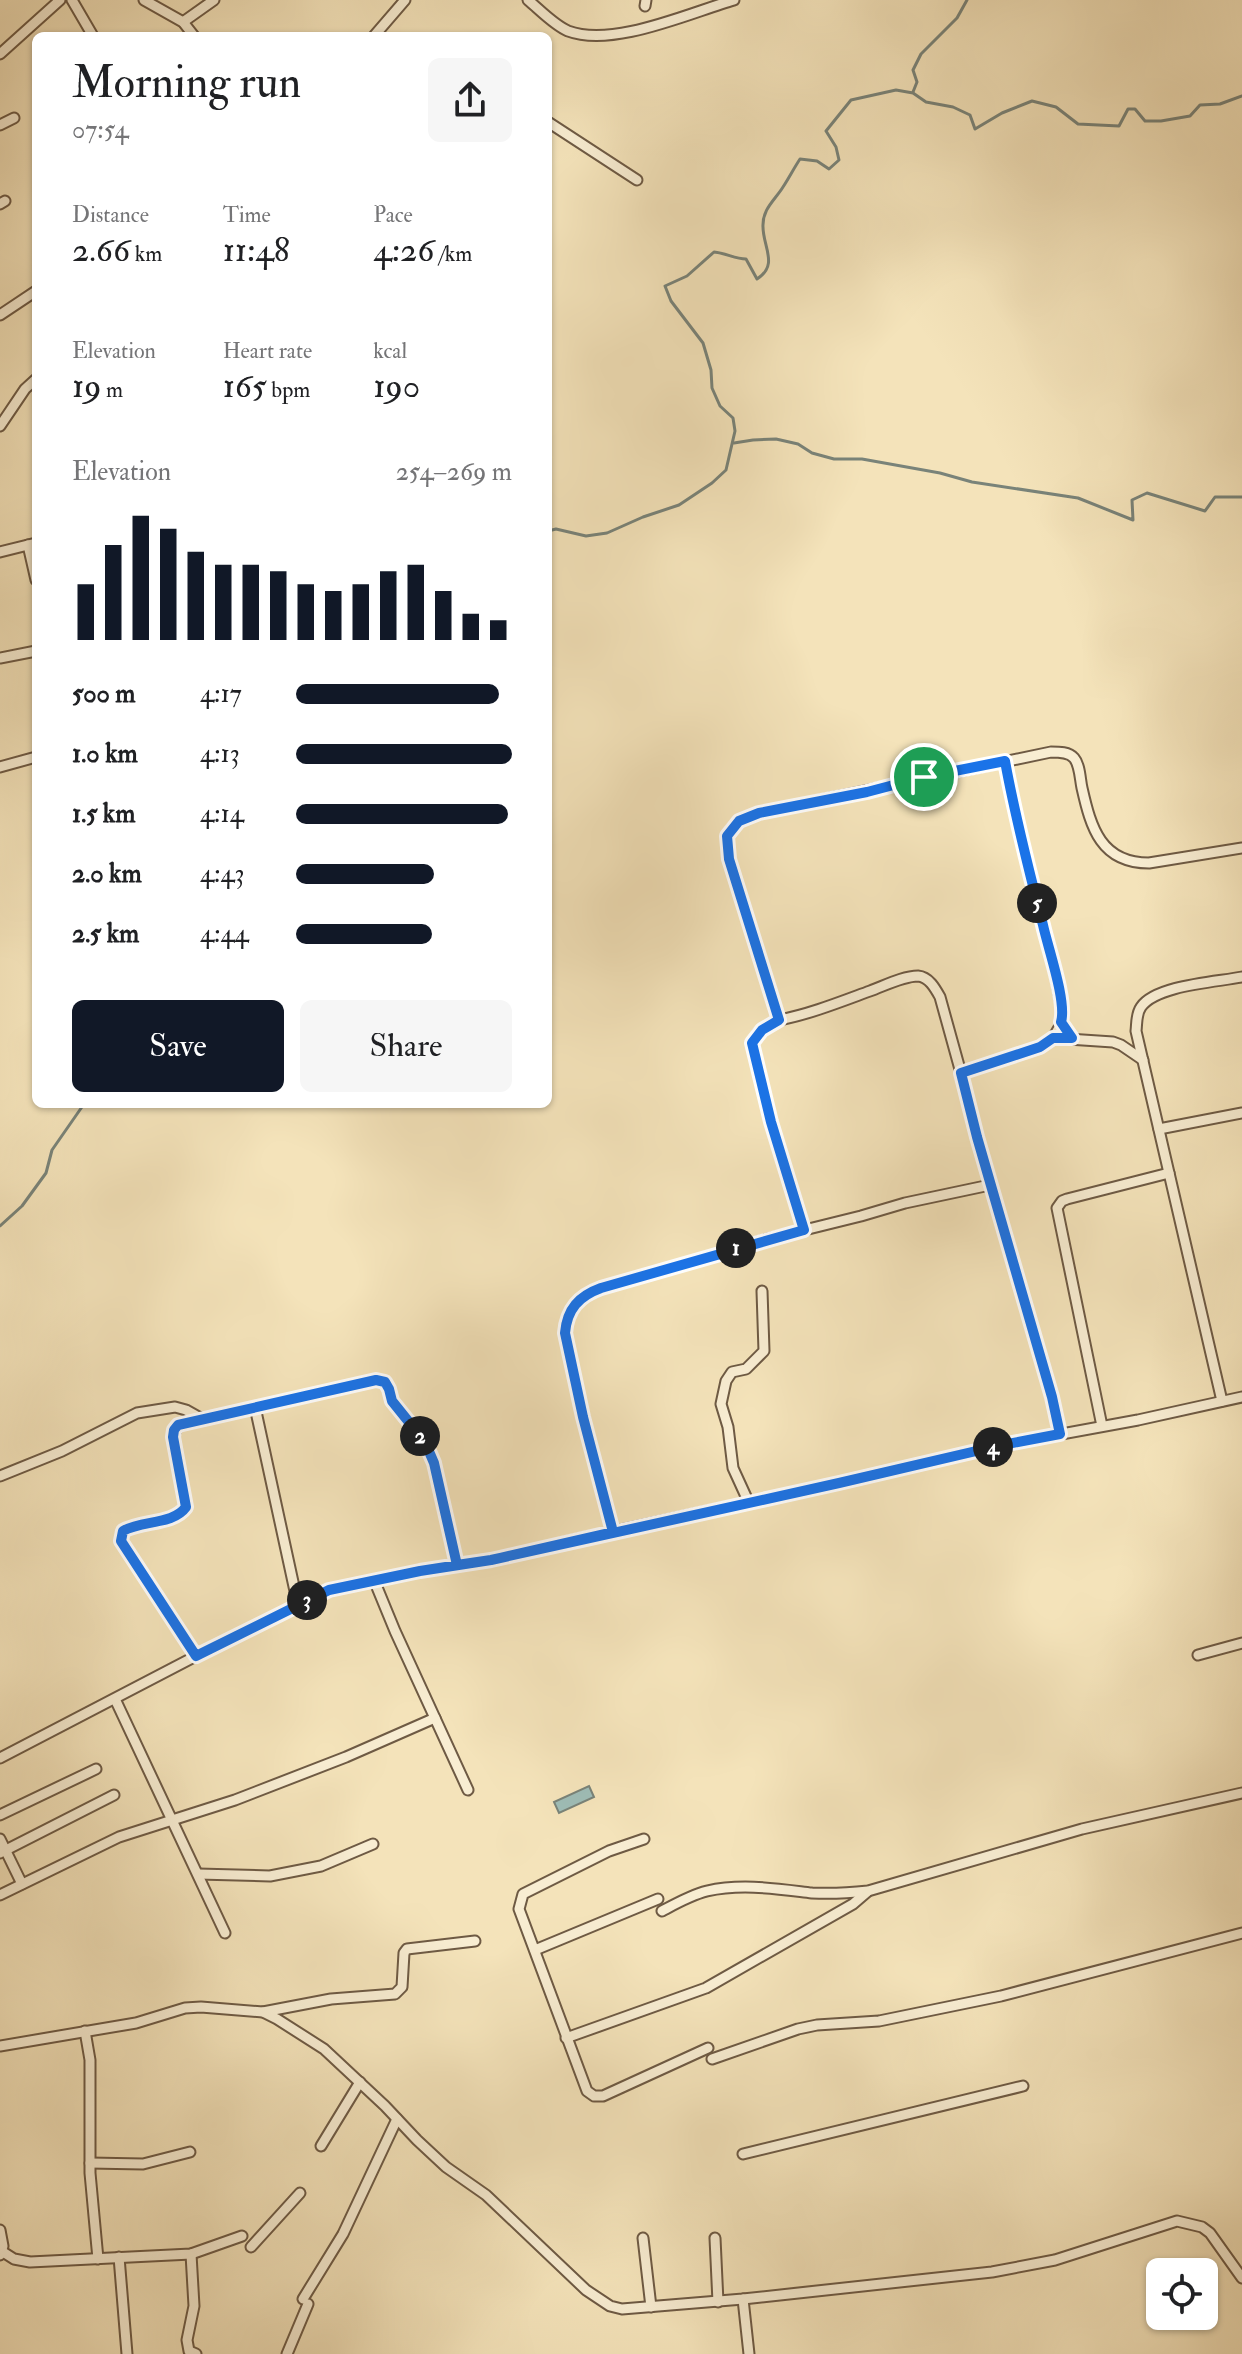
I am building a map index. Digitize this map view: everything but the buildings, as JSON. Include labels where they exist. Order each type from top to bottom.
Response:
[{"type":"street","points":[[0,54],[60,0]]},
{"type":"street","points":[[72,0],[91,32]]},
{"type":"street","points":[[144,0],[183,22],[191,32]]},
{"type":"street","points":[[183,22],[214,0]]},
{"type":"street","points":[[377,32],[405,0]]},
{"type":"street","points":[[531,1],[564,29],[580,35],[598,36],[651,27],[734,0]]},
{"type":"street","points":[[0,125],[14,118]]},
{"type":"street","points":[[552,125],[637,180]]},
{"type":"street","points":[[0,315],[32,294]]},
{"type":"street","points":[[0,426],[32,383]]},
{"type":"street","points":[[0,552],[32,544]]},
{"type":"street","points":[[1,654],[32,651]]},
{"type":"street","points":[[779,1020],[729,859],[727,836],[732,828],[749,816],[770,809],[867,792],[1005,761],[1051,752],[1068,753],[1077,762],[1100,842],[1109,851],[1124,859],[1149,863],[1242,848]]},
{"type":"street","points":[[0,767],[32,758]]},
{"type":"street","points":[[961,1073],[1040,1047],[1053,1038],[1063,1015],[1005,761]]},
{"type":"street","points":[[804,1230],[771,1122],[752,1043],[762,1030],[779,1020],[801,1016],[894,982],[923,977],[940,997],[1060,1434]]},
{"type":"street","points":[[1222,1401],[1136,1031],[1137,1016],[1149,999],[1169,990],[1242,977]]},
{"type":"street","points":[[1061,1022],[1072,1038]]},
{"type":"street","points":[[1053,1038],[1113,1042],[1143,1060]]},
{"type":"street","points":[[1159,1129],[1242,1113]]},
{"type":"street","points":[[1102,1426],[1057,1208],[1067,1199],[1169,1173]]},
{"type":"street","points":[[613,1532],[565,1333],[571,1308],[584,1296],[601,1288],[804,1230],[905,1203],[990,1185]]},
{"type":"street","points":[[749,1503],[733,1468],[728,1427],[721,1404],[726,1381],[732,1372],[746,1369],[764,1351],[762,1291]]},
{"type":"street","points":[[196,1656],[121,1541],[123,1531],[134,1525],[182,1514],[186,1507],[173,1437],[178,1425],[376,1380],[385,1382],[392,1401],[425,1442],[434,1463],[457,1565]]},
{"type":"street","points":[[0,1758],[329,1590],[491,1560],[1002,1445],[1242,1397]]},
{"type":"street","points":[[0,1476],[62,1451],[137,1413],[175,1407],[202,1419]]},
{"type":"street","points":[[255,1407],[298,1605]]},
{"type":"street","points":[[374,1580],[468,1790]]},
{"type":"street","points":[[1198,1655],[1242,1643]]},
{"type":"street","points":[[115,1699],[225,1933]]},
{"type":"street","points":[[0,1895],[119,1837],[235,1800],[435,1718]]},
{"type":"street","points":[[0,1815],[96,1769]]},
{"type":"street","points":[[662,1911],[709,1891],[740,1887],[814,1893],[870,1890],[1082,1829],[1242,1793]]},
{"type":"street","points":[[3,1852],[114,1795]]},
{"type":"street","points":[[0,1839],[3,1852],[22,1884]]},
{"type":"street","points":[[644,1839],[609,1851],[523,1894],[519,1909],[587,2091],[594,2096],[603,2096],[710,2054],[798,2029],[879,2021],[1001,1996],[1242,1933]]},
{"type":"street","points":[[198,1874],[270,1876],[321,1866],[373,1844]]},
{"type":"street","points":[[566,2038],[706,1988],[853,1904],[870,1890]]},
{"type":"street","points":[[535,1950],[658,1899]]},
{"type":"street","points":[[0,2046],[136,2023],[185,2008],[263,2012],[331,1999],[395,1994],[402,1987],[404,1953],[407,1949],[475,1941]]},
{"type":"street","points":[[263,2012],[324,2049],[446,2167],[486,2195],[586,2290],[622,2309],[718,2302],[1002,2271],[1055,2260],[1177,2221],[1202,2227],[1210,2233],[1237,2264],[1242,2278]]},
{"type":"street","points":[[85,2031],[90,2060],[90,2163],[98,2259]]},
{"type":"street","points":[[321,2146],[360,2082]]},
{"type":"street","points":[[743,2154],[1023,2086]]},
{"type":"street","points":[[287,2354],[306,2301],[343,2234],[397,2119]]},
{"type":"street","points":[[90,2163],[143,2164],[190,2152]]},
{"type":"street","points":[[251,2247],[300,2193]]},
{"type":"street","points":[[0,2230],[1,2254],[30,2262],[191,2254],[242,2236]]},
{"type":"street","points":[[643,2238],[651,2307]]},
{"type":"street","points":[[715,2238],[718,2302]]},
{"type":"street","points":[[191,2254],[194,2306],[187,2340],[191,2353]]},
{"type":"street","points":[[119,2257],[127,2354]]},
{"type":"street","points":[[743,2299],[749,2354]]},
{"type":"water","points":[[589,1786],[594,1797],[559,1813],[554,1802]]},
{"type":"waterway","points":[[913,92],[917,82],[913,70],[921,54],[957,18],[967,0]]},
{"type":"waterway","points":[[552,530],[586,536],[607,533],[679,505],[726,470],[735,431],[733,418],[720,406],[712,388],[711,370],[703,343],[671,301],[665,286],[687,276],[714,252],[746,259],[757,279],[764,274],[769,262],[763,227],[767,210],[800,159],[817,161],[829,169],[839,160],[836,147],[826,131],[851,100],[896,90],[913,93],[926,102],[953,107],[970,115],[975,129],[1002,113],[1032,101],[1056,107],[1078,124],[1119,126],[1128,109],[1135,109],[1145,121],[1161,121],[1190,116],[1200,105],[1220,104],[1242,96]]},
{"type":"waterway","points":[[734,443],[776,439],[798,444],[812,453],[834,459],[862,459],[972,482],[1078,498],[1133,520],[1132,500],[1147,493],[1205,511],[1215,497],[1242,497]]},
{"type":"waterway","points":[[0,1226],[22,1206],[46,1173],[52,1150],[81,1108]]},
{"type":"route","points":[[924,777],[867,792],[770,809],[739,821],[727,836],[729,859],[779,1020],[762,1030],[752,1043],[771,1122],[804,1230],[601,1288],[590,1292],[571,1308],[565,1333],[613,1532],[491,1560],[457,1565],[434,1463],[425,1442],[392,1401],[385,1382],[376,1380],[178,1425],[173,1437],[186,1507],[182,1514],[134,1525],[123,1531],[121,1541],[196,1656],[329,1590],[491,1560],[1060,1434],[961,1073],[1040,1047],[1053,1038],[1072,1038],[1061,1022],[1063,1015],[1057,982],[1005,761],[924,777]]}]
